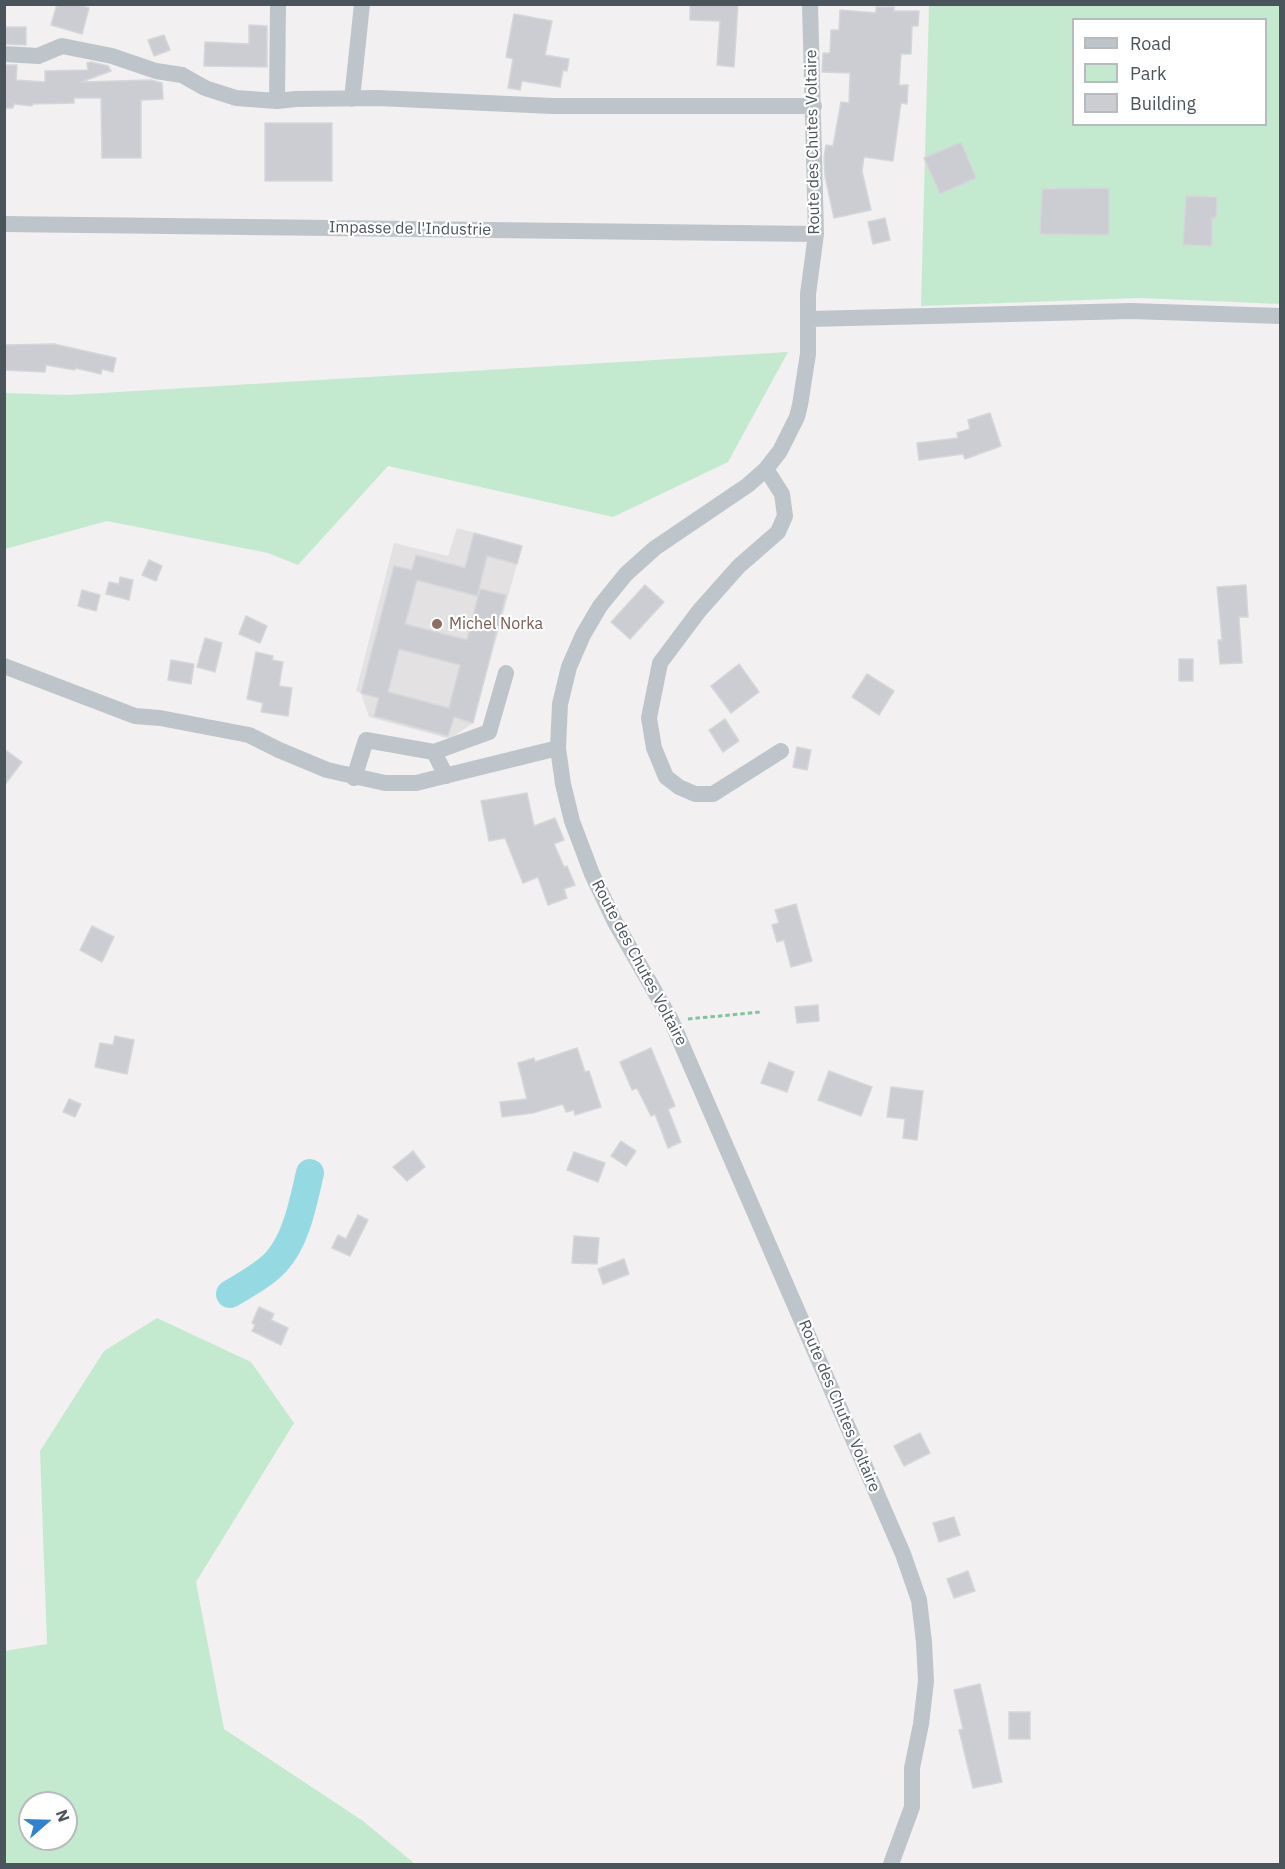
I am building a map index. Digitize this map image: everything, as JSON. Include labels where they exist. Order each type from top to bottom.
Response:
[{"type":"street","points":[[277,101],[278,4]]},
{"type":"street","points":[[352,99],[362,4]]},
{"type":"street","name":"Route des Chutes Voltaire","points":[[810,4],[816,234],[808,294],[808,354],[800,405],[790,433],[766,469],[655,548],[626,574],[600,606],[583,635],[569,667],[560,704],[558,748],[563,784],[572,821],[592,874],[615,922],[671,1020],[903,1554],[919,1600],[926,1681],[921,1724],[912,1768],[912,1807],[891,1864]]},
{"type":"street","points":[[4,54],[38,56],[62,46],[112,56],[156,71],[182,75],[206,88],[236,98],[277,101],[352,99],[552,106],[814,106]]},
{"type":"street","name":"Impasse de l'Industrie","points":[[4,224],[816,234]]},
{"type":"street","points":[[809,319],[1131,311],[1281,316]]},
{"type":"street","points":[[766,469],[782,494],[785,516],[778,532],[739,566],[699,611],[660,663],[650,718],[654,748],[666,777],[695,794],[713,794],[742,778],[780,751]]},
{"type":"street","points":[[4,666],[135,716],[160,718],[249,735],[327,770],[354,777],[416,783],[558,748]]},
{"type":"street","points":[[354,777],[366,740],[434,752],[489,732],[506,673]]},
{"type":"street","points":[[434,752],[446,776]]},
{"type":"path","points":[[671,1020],[761,1012]]},
{"type":"shaded area","name":"Michel Norka","points":[[457,528],[522,546],[473,723],[450,739],[369,717],[361,693],[356,691],[394,543],[448,556]]},
{"type":"green space","points":[[929,5],[1280,5],[1280,304],[1140,298],[921,306]]},
{"type":"green space","points":[[788,352],[728,462],[613,517],[388,466],[298,565],[268,553],[107,521],[5,549],[5,393],[68,395]]},
{"type":"green space","points":[[157,1318],[251,1362],[294,1423],[196,1582],[224,1729],[363,1821],[415,1864],[5,1864],[5,1651],[47,1644],[40,1451],[104,1351]]},
{"type":"building","points":[[57,4],[76,4],[89,8],[82,34],[51,25]]},
{"type":"building","points":[[690,4],[738,4],[734,67],[717,65],[720,21],[690,20]]},
{"type":"building","points":[[876,7],[894,7],[894,11],[919,11],[918,26],[912,26],[911,54],[901,54],[899,85],[908,85],[907,104],[901,103],[893,161],[864,157],[862,171],[871,210],[834,218],[825,176],[824,157],[826,145],[833,146],[841,102],[849,103],[850,73],[822,72],[823,53],[830,53],[831,30],[839,30],[840,10],[876,13]]},
{"type":"building","points":[[514,14],[552,21],[545,55],[569,59],[567,71],[563,70],[560,87],[522,81],[520,90],[508,88],[513,59],[506,57]]},
{"type":"building","points":[[249,25],[267,26],[267,67],[204,66],[205,42],[249,44]]},
{"type":"building","points":[[4,27],[26,27],[26,45],[4,44]]},
{"type":"building","points":[[164,35],[170,50],[154,56],[148,40]]},
{"type":"building","points":[[87,63],[108,66],[111,71],[81,82],[151,80],[162,83],[163,99],[141,100],[141,158],[102,158],[101,98],[74,98],[74,103],[32,104],[32,106],[14,104],[13,108],[4,108],[6,65],[17,65],[16,80],[45,82],[45,71],[88,70]]},
{"type":"building","points":[[265,123],[332,123],[332,181],[265,181]]},
{"type":"building","points":[[961,142],[976,178],[940,194],[924,158]]},
{"type":"building","points":[[1109,188],[1109,235],[1040,234],[1042,189]]},
{"type":"building","points":[[1186,196],[1217,197],[1216,218],[1212,218],[1212,246],[1183,245]]},
{"type":"building","points":[[885,218],[890,240],[873,244],[868,222]]},
{"type":"building","points":[[54,344],[116,358],[113,372],[102,369],[101,374],[46,365],[45,372],[4,370],[4,345]]},
{"type":"building","points":[[990,413],[1001,446],[965,459],[963,454],[919,460],[917,443],[958,438],[957,433],[970,429],[968,420]]},
{"type":"building","points":[[474,533],[522,546],[517,564],[487,556],[477,596],[417,580],[405,624],[467,640],[480,589],[506,595],[473,723],[454,717],[448,736],[374,716],[379,698],[361,693],[394,566],[412,570],[416,555],[465,568]],"holes":[[[399,649],[460,665],[449,708],[388,692]]]},
{"type":"building","points":[[149,560],[162,566],[156,581],[142,575]]},
{"type":"building","points":[[120,577],[133,580],[129,600],[106,594],[109,582],[119,584]]},
{"type":"building","points":[[645,585],[664,602],[630,639],[611,622]]},
{"type":"building","points":[[1246,585],[1248,617],[1239,617],[1242,663],[1220,664],[1218,640],[1222,640],[1217,587]]},
{"type":"building","points":[[82,590],[100,595],[96,611],[78,606]]},
{"type":"building","points":[[246,616],[267,626],[260,643],[239,634]]},
{"type":"building","points":[[205,638],[222,643],[215,672],[197,667]]},
{"type":"building","points":[[256,652],[273,656],[272,660],[283,662],[279,686],[292,688],[288,716],[261,712],[263,703],[247,699]]},
{"type":"building","points":[[1179,659],[1193,659],[1193,681],[1179,681]]},
{"type":"building","points":[[171,660],[194,664],[191,684],[168,680]]},
{"type":"building","points":[[739,664],[759,692],[731,713],[711,686]]},
{"type":"building","points":[[867,674],[894,691],[879,715],[852,697]]},
{"type":"building","points":[[725,719],[739,741],[723,752],[709,730]]},
{"type":"building","points":[[797,747],[811,750],[807,770],[793,767]]},
{"type":"building","points":[[4,749],[22,762],[4,786]]},
{"type":"building","points":[[527,793],[534,826],[555,818],[564,840],[554,844],[575,885],[564,889],[567,898],[548,905],[538,877],[523,883],[505,838],[489,841],[481,801]]},
{"type":"building","points":[[796,904],[812,961],[791,967],[784,940],[777,942],[772,925],[779,923],[775,910]]},
{"type":"building","points":[[92,926],[114,937],[102,962],[80,950]]},
{"type":"building","points":[[818,1005],[819,1021],[797,1023],[795,1007]]},
{"type":"building","points":[[115,1036],[134,1040],[127,1074],[95,1067],[100,1043],[113,1045]]},
{"type":"building","points":[[577,1048],[585,1072],[589,1071],[601,1107],[575,1115],[574,1110],[566,1112],[563,1104],[533,1113],[502,1117],[500,1102],[527,1099],[518,1063],[534,1058],[535,1062]]},
{"type":"building","points":[[651,1048],[675,1106],[668,1109],[681,1142],[668,1148],[655,1114],[651,1116],[637,1088],[632,1090],[620,1062]]},
{"type":"building","points":[[769,1062],[794,1072],[787,1092],[761,1083]]},
{"type":"building","points":[[829,1071],[872,1087],[861,1116],[818,1100]]},
{"type":"building","points":[[891,1087],[923,1091],[917,1140],[903,1138],[905,1119],[887,1117]]},
{"type":"building","points":[[69,1099],[81,1104],[75,1117],[63,1112]]},
{"type":"building","points":[[621,1141],[636,1151],[626,1166],[611,1156]]},
{"type":"building","points":[[413,1151],[425,1167],[407,1181],[393,1167]]},
{"type":"building","points":[[574,1152],[605,1163],[598,1182],[567,1170]]},
{"type":"building","points":[[358,1215],[368,1220],[350,1256],[332,1248],[338,1235],[346,1239]]},
{"type":"building","points":[[574,1236],[599,1238],[597,1264],[572,1263]]},
{"type":"building","points":[[624,1259],[629,1274],[603,1284],[598,1269]]},
{"type":"building","points":[[259,1307],[274,1314],[271,1320],[288,1328],[281,1345],[252,1331],[255,1325],[252,1323]]},
{"type":"building","points":[[920,1433],[930,1453],[904,1466],[894,1446]]},
{"type":"building","points":[[954,1517],[960,1535],[939,1542],[933,1523]]},
{"type":"building","points":[[968,1571],[975,1591],[954,1598],[947,1579]]},
{"type":"building","points":[[980,1684],[1002,1782],[973,1788],[959,1730],[963,1729],[954,1690]]},
{"type":"building","points":[[1009,1712],[1030,1712],[1030,1739],[1009,1739]]},
{"type":"waterway","points":[[230,1294],[266,1271],[283,1253],[298,1220],[310,1173]]},
{"type":"place","name":"Michel Norka","points":[[437,624]]}]
